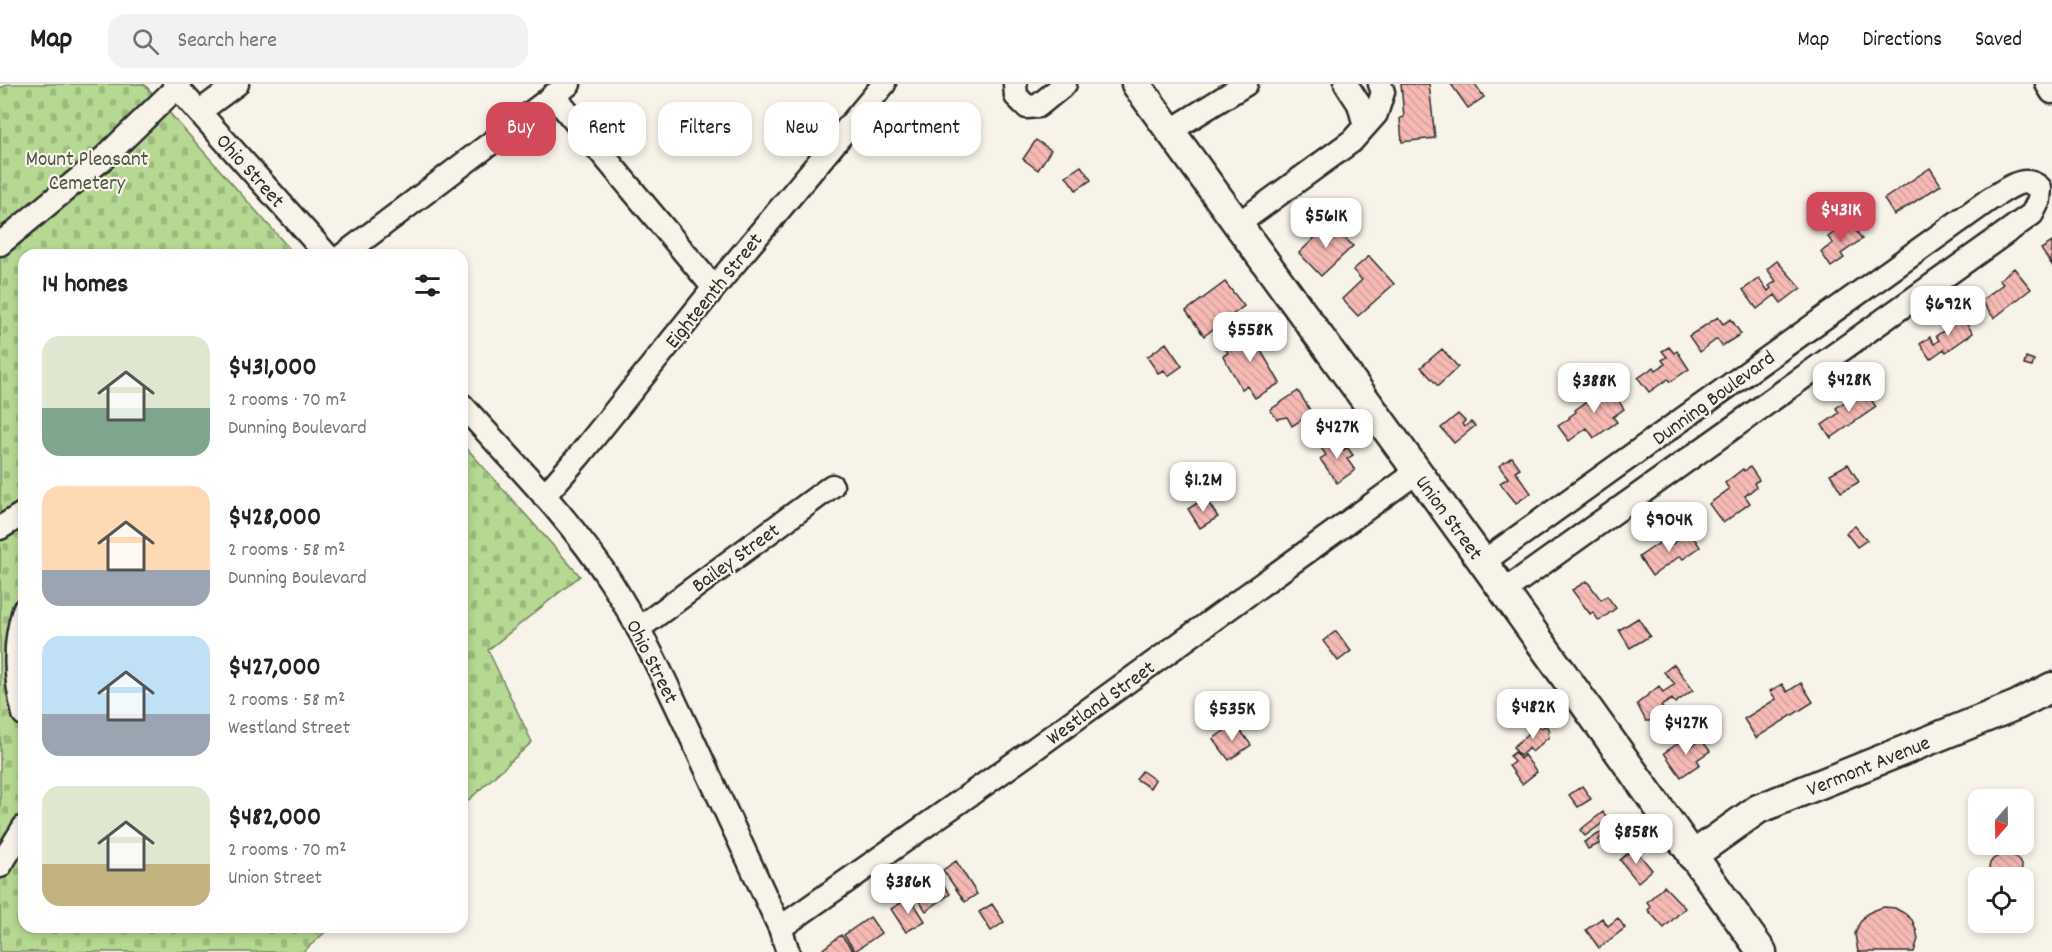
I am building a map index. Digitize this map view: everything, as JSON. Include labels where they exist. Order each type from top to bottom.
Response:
[{"type":"main road","name":"Union Street","points":[[1136,84],[1504,591],[1762,952]]},
{"type":"main road","name":"Vermont Avenue","points":[[1692,856],[1758,809],[2017,705],[2052,687]]},
{"type":"street","points":[[199,112],[237,84]]},
{"type":"street","name":"Eighteenth Street","points":[[544,496],[884,84]]},
{"type":"street","points":[[1015,84],[1016,96],[1027,107],[1038,106],[1065,84]]},
{"type":"street","points":[[1170,131],[1246,84]]},
{"type":"street","points":[[1346,84],[1359,104],[1365,126]]},
{"type":"street","points":[[1238,224],[1352,141],[1376,114],[1383,92],[1380,84]]},
{"type":"street","points":[[2047,84],[2052,92]]},
{"type":"street","points":[[0,244],[105,157],[176,86]]},
{"type":"street","name":"Ohio Street","points":[[176,86],[322,249]]},
{"type":"street","points":[[352,249],[561,89],[714,288]]},
{"type":"street","name":"Dunning Boulevard","points":[[1483,562],[1990,199],[2021,181],[2034,182],[2040,188],[2039,200],[2032,214],[1504,591]]},
{"type":"street","name":"Ohio Street","points":[[468,412],[544,496],[600,566],[638,629],[683,719],[780,928],[788,952]]},
{"type":"street","name":"Westland Street","points":[[780,928],[1026,755],[1417,472]]},
{"type":"street","name":"Bailey Street","points":[[638,629],[832,486]]},
{"type":"street","points":[[0,528],[18,517]]},
{"type":"street","points":[[18,636],[15,662],[18,685]]},
{"type":"street","points":[[0,866],[18,837]]},
{"type":"green space","name":"Mount Pleasant Cemetery","points":[[8,84],[144,84],[290,249],[18,249],[18,933],[324,933],[303,952],[0,952],[0,88]]},
{"type":"green space","points":[[468,450],[580,576],[488,650],[532,742],[468,801]]},
{"type":"building","points":[[1401,84],[1429,84],[1435,138],[1402,142],[1400,118],[1404,117]]},
{"type":"building","points":[[1451,84],[1475,84],[1484,97],[1468,108]]},
{"type":"building","points":[[1036,140],[1051,150],[1038,170],[1023,159]]},
{"type":"building","points":[[1081,166],[1091,180],[1076,190],[1066,176]]},
{"type":"building","points":[[1930,168],[1941,185],[1894,215],[1884,199]]},
{"type":"building","points":[[1849,221],[1862,239],[1841,254],[1844,258],[1831,267],[1821,252],[1833,243],[1828,237]]},
{"type":"building","points":[[1330,223],[1353,246],[1321,276],[1299,253]]},
{"type":"building","points":[[2052,242],[2052,265],[2041,249]]},
{"type":"building","points":[[1369,256],[1394,284],[1358,316],[1342,299],[1362,280],[1353,270]]},
{"type":"building","points":[[1777,261],[1801,288],[1781,303],[1775,295],[1757,309],[1743,290],[1759,278],[1768,291],[1771,288],[1769,286],[1776,281],[1767,269]]},
{"type":"building","points":[[2014,268],[2031,289],[1994,318],[1981,301],[2003,284],[1999,280]]},
{"type":"building","points":[[1225,282],[1244,306],[1204,336],[1186,311]]},
{"type":"building","points":[[1958,312],[1973,333],[1946,352],[1944,349],[1930,359],[1920,344],[1930,337],[1934,344],[1939,340],[1936,336],[1952,325],[1948,319]]},
{"type":"building","points":[[1718,317],[1723,324],[1731,319],[1741,334],[1722,346],[1717,339],[1700,352],[1689,336]]},
{"type":"building","points":[[1247,327],[1257,343],[1263,340],[1268,348],[1261,351],[1280,383],[1255,398],[1247,386],[1242,389],[1223,356],[1228,353],[1222,343]]},
{"type":"building","points":[[1166,343],[1182,366],[1168,376],[1164,370],[1158,373],[1147,357]]},
{"type":"building","points":[[1669,347],[1674,353],[1677,351],[1689,369],[1649,392],[1638,378],[1654,367],[1656,370],[1665,364],[1662,360],[1667,357],[1662,351]]},
{"type":"building","points":[[1442,349],[1458,367],[1438,386],[1421,367]]},
{"type":"building","points":[[2026,357],[2034,360],[2032,367],[2024,365]]},
{"type":"building","points":[[1606,382],[1624,409],[1613,417],[1617,422],[1594,438],[1587,428],[1569,441],[1558,426],[1596,395],[1593,390]]},
{"type":"building","points":[[1865,390],[1876,407],[1831,438],[1822,425],[1839,413],[1836,408],[1850,398],[1849,396],[1855,391],[1857,395]]},
{"type":"building","points":[[1298,391],[1312,413],[1292,426],[1287,417],[1277,419],[1270,410]]},
{"type":"building","points":[[1458,414],[1465,421],[1462,424],[1464,427],[1471,422],[1475,426],[1454,443],[1441,428]]},
{"type":"building","points":[[1333,436],[1344,450],[1347,447],[1353,455],[1347,459],[1355,470],[1337,483],[1320,459],[1326,455],[1320,446]]},
{"type":"building","points":[[1512,457],[1520,468],[1515,471],[1531,493],[1516,503],[1500,483],[1508,478],[1499,466]]},
{"type":"building","points":[[1848,464],[1859,482],[1841,492],[1830,474]]},
{"type":"building","points":[[1750,467],[1759,480],[1754,483],[1756,487],[1745,496],[1750,503],[1723,523],[1709,504],[1729,489],[1725,483],[1743,469],[1744,471]]},
{"type":"building","points":[[1205,498],[1218,517],[1200,528],[1188,509]]},
{"type":"building","points":[[1855,526],[1867,540],[1857,547],[1846,533]]},
{"type":"building","points":[[1689,531],[1700,547],[1683,559],[1680,556],[1652,576],[1639,557],[1662,541],[1667,548]]},
{"type":"building","points":[[1587,581],[1601,600],[1607,596],[1616,608],[1599,621],[1593,612],[1590,614],[1572,590]]},
{"type":"building","points":[[1638,618],[1650,636],[1630,648],[1619,630]]},
{"type":"building","points":[[1336,631],[1351,651],[1338,661],[1323,641]]},
{"type":"building","points":[[1674,664],[1693,690],[1675,703],[1672,699],[1661,706],[1664,710],[1650,721],[1646,721],[1637,704],[1659,686],[1663,692],[1675,684],[1664,672]]},
{"type":"building","points":[[1801,683],[1813,702],[1756,738],[1744,719],[1776,699],[1770,691],[1782,684],[1787,692]]},
{"type":"building","points":[[1235,723],[1251,745],[1229,760],[1213,739]]},
{"type":"building","points":[[1545,725],[1550,731],[1549,737],[1532,752],[1529,748],[1520,756],[1513,747],[1538,726],[1541,729]]},
{"type":"building","points":[[1701,739],[1710,751],[1697,760],[1700,764],[1681,777],[1664,753],[1683,740],[1689,748]]},
{"type":"building","points":[[1515,752],[1520,759],[1524,755],[1537,772],[1522,784],[1509,766],[1514,762],[1510,756]]},
{"type":"building","points":[[1142,771],[1155,780],[1150,788],[1136,779]]},
{"type":"building","points":[[1582,786],[1591,799],[1578,807],[1569,795]]},
{"type":"building","points":[[1603,812],[1608,819],[1585,836],[1580,830]]},
{"type":"building","points":[[1602,832],[1604,835],[1598,840],[1601,843],[1588,849],[1584,842]]},
{"type":"building","points":[[1634,848],[1652,870],[1638,882],[1620,860]]},
{"type":"building","points":[[2000,855],[2012,855],[2022,867],[1989,867],[1993,859]]},
{"type":"building","points":[[956,861],[977,894],[965,902],[943,870]]},
{"type":"building","points":[[936,875],[950,894],[926,911],[915,895],[923,889],[921,886]]},
{"type":"building","points":[[1664,886],[1685,908],[1664,928],[1648,910],[1651,907],[1647,902]]},
{"type":"building","points":[[910,897],[925,921],[906,932],[891,909]]},
{"type":"building","points":[[992,904],[1004,922],[991,931],[979,912]]},
{"type":"building","points":[[1884,907],[1895,908],[1912,920],[1918,939],[1914,952],[1858,952],[1855,934],[1859,924],[1865,915]]},
{"type":"building","points":[[870,917],[881,933],[855,951],[844,935]]},
{"type":"building","points":[[1602,918],[1608,926],[1618,918],[1625,928],[1599,948],[1586,930]]},
{"type":"building","points":[[841,935],[854,952],[825,952],[823,949]]}]
